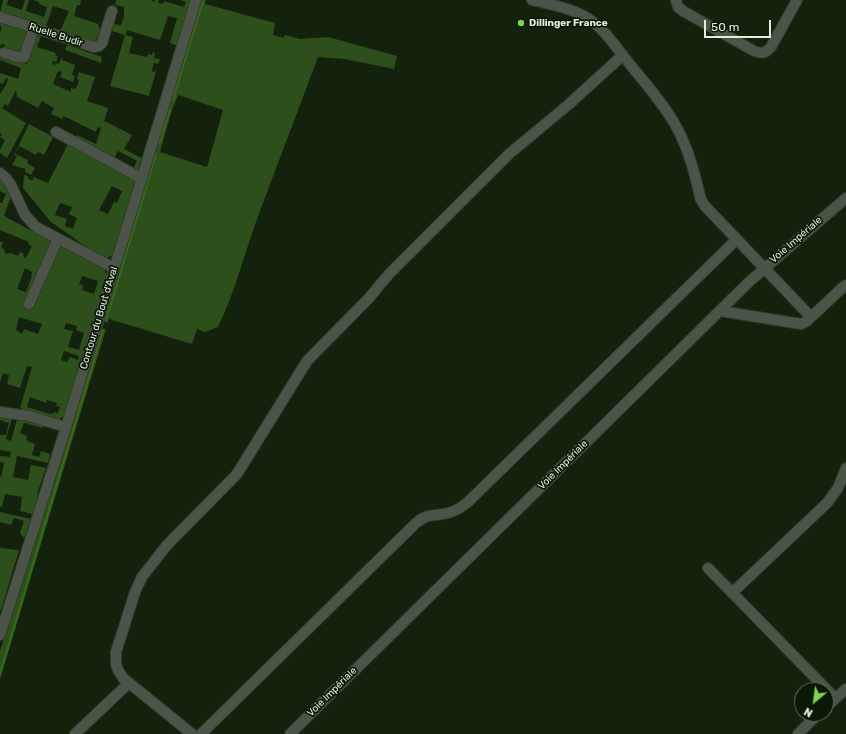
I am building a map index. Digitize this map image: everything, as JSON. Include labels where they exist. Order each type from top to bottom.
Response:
[{"type":"street","name":"Contour du Bout d'Aval","points":[[0,635],[66,427],[196,0]]},
{"type":"street","points":[[532,0],[562,7],[584,16],[601,28],[657,98],[676,128],[690,158],[702,203],[811,317]]},
{"type":"street","points":[[676,0],[678,7],[686,13],[754,51],[762,53],[771,47],[797,0]]},
{"type":"street","name":"Ruelle Budir","points":[[0,17],[91,47],[96,47],[102,43],[112,11]]},
{"type":"street","points":[[4,53],[18,57],[24,56],[34,28]]},
{"type":"street","points":[[192,734],[123,678],[116,664],[116,652],[135,592],[142,577],[167,545],[234,478],[307,361],[369,298],[389,274],[510,154],[568,105],[623,55]]},
{"type":"street","points":[[56,132],[141,178]]},
{"type":"street","points":[[0,173],[11,185],[25,215],[36,228],[114,268]]},
{"type":"street","name":"Voie Impériale","points":[[290,734],[720,311],[764,269],[844,199]]},
{"type":"street","points":[[29,304],[58,239]]},
{"type":"street","points":[[201,734],[416,523],[430,515],[456,511],[468,502],[736,240]]},
{"type":"street","points":[[720,311],[798,324],[804,323],[846,285]]},
{"type":"street","points":[[0,412],[16,413],[66,427]]},
{"type":"street","points":[[732,593],[827,503],[838,488],[846,468]]},
{"type":"street","points":[[708,568],[835,698],[846,689]]},
{"type":"street","points":[[75,734],[129,683]]},
{"type":"street","points":[[798,734],[810,722]]},
{"type":"green space","points":[[3,0],[8,0],[7,5],[22,10],[25,0],[29,0],[26,11],[44,17],[47,7],[33,0],[81,0],[80,5],[77,5],[74,16],[98,24],[99,28],[101,29],[96,40],[93,42],[60,31],[69,11],[53,6],[46,26],[0,13]]},
{"type":"green space","points":[[116,0],[152,0],[154,2],[155,0],[159,0],[158,3],[163,4],[164,1],[184,7],[186,2],[180,0],[191,0],[178,46],[170,43],[177,18],[168,16],[160,40],[127,30],[126,35],[133,37],[129,53],[147,57],[148,54],[152,55],[153,52],[155,53],[154,58],[160,59],[158,64],[154,63],[152,69],[153,72],[155,70],[156,71],[149,96],[110,86],[125,35],[112,31],[111,26],[113,24],[121,25],[124,17],[124,7],[115,5]]},
{"type":"green space","points":[[199,0],[206,0],[205,4],[275,23],[273,35],[284,38],[285,35],[300,39],[328,37],[397,56],[394,69],[344,59],[318,57],[257,219],[224,314],[218,327],[205,332],[197,329],[192,344],[109,319],[107,323],[103,319],[153,149],[156,149],[167,105],[170,105],[171,101],[169,98]],"holes":[[[178,95],[223,110],[207,167],[160,152],[171,113]]]},
{"type":"green space","points":[[0,22],[27,31],[28,34],[21,53],[4,50],[5,45],[1,44],[0,47],[0,33],[2,27],[0,26]]},
{"type":"green space","points":[[37,35],[41,36],[37,47],[56,53],[55,55],[58,56],[56,62],[53,61],[52,64],[59,64],[62,56],[62,60],[75,65],[72,75],[75,76],[73,82],[60,77],[62,72],[58,71],[53,84],[71,92],[71,88],[76,89],[79,80],[77,79],[79,72],[95,77],[87,101],[108,108],[104,121],[132,135],[124,149],[142,158],[137,171],[133,169],[137,161],[118,151],[115,157],[119,161],[75,138],[77,135],[96,144],[101,128],[98,127],[96,132],[64,116],[62,119],[51,114],[54,108],[42,101],[38,108],[17,97],[16,90],[8,106],[5,104],[2,108],[26,123],[7,158],[0,153],[5,140],[0,137],[2,134],[0,133],[0,94],[8,79],[6,78],[3,84],[0,84],[0,73],[18,79],[21,68],[0,60],[0,55],[27,64]]},
{"type":"green space","points":[[67,45],[102,57],[101,63],[65,50]]},
{"type":"green space","points":[[29,124],[53,137],[44,155],[38,152],[36,155],[19,146],[15,154],[28,160],[27,163],[35,168],[31,175],[25,172],[25,169],[12,165],[17,156],[14,155]]},
{"type":"green space","points":[[68,144],[135,180],[113,255],[107,258],[88,248],[51,222],[23,188],[24,175],[28,176],[28,178],[32,181],[34,177],[48,183]],"holes":[[[112,186],[122,191],[117,203],[114,202],[108,214],[99,210]],[[60,203],[72,207],[69,214],[77,218],[73,229],[65,226],[67,219],[55,215]]]},
{"type":"green space","points":[[0,180],[12,194],[4,216],[53,242],[57,246],[62,246],[104,268],[107,276],[64,416],[58,420],[20,408],[32,367],[27,366],[20,388],[7,384],[9,375],[3,373],[0,383],[0,241],[3,243],[1,248],[5,250],[4,252],[7,254],[11,253],[18,256],[20,252],[24,254],[23,256],[26,258],[32,246],[28,244],[29,242],[0,230],[0,203],[2,203],[6,194],[0,191]],"holes":[[[25,268],[32,272],[26,292],[17,289]],[[82,276],[98,281],[94,294],[82,290],[83,285],[79,284]],[[19,317],[42,324],[38,334],[24,329],[22,334],[16,330]],[[66,323],[77,326],[76,330],[84,333],[79,350],[68,347],[73,331],[64,329]],[[64,351],[79,356],[78,360],[70,357],[67,362],[61,360]],[[30,397],[46,403],[47,400],[57,403],[56,406],[60,407],[58,413],[54,412],[53,414],[27,407]]]},
{"type":"green space","points":[[100,328],[106,329],[0,679],[0,651],[19,592],[43,508]]},
{"type":"green space","points":[[0,416],[12,418],[6,439],[11,441],[17,419],[44,425],[43,428],[24,423],[20,433],[27,436],[26,440],[35,444],[32,455],[39,457],[41,451],[50,454],[48,463],[17,456],[13,477],[28,480],[31,465],[46,468],[32,514],[20,511],[22,497],[5,494],[2,507],[0,507],[0,477],[4,463],[0,462],[0,456],[10,457],[11,452],[0,450],[0,435],[6,435],[9,423],[0,420]]},
{"type":"green space","points":[[0,512],[31,519],[24,538],[20,533],[24,521],[14,518],[11,525],[0,522]]},
{"type":"green space","points":[[0,548],[19,550],[1,610],[0,610]]},
{"type":"waterway","points":[[173,99],[203,0]]},
{"type":"waterway","points":[[159,143],[170,110]]},
{"type":"waterway","points":[[106,320],[156,154]]},
{"type":"waterway","points":[[0,674],[103,330]]},
{"type":"place","name":"Dillinger France","points":[[521,23]]}]
